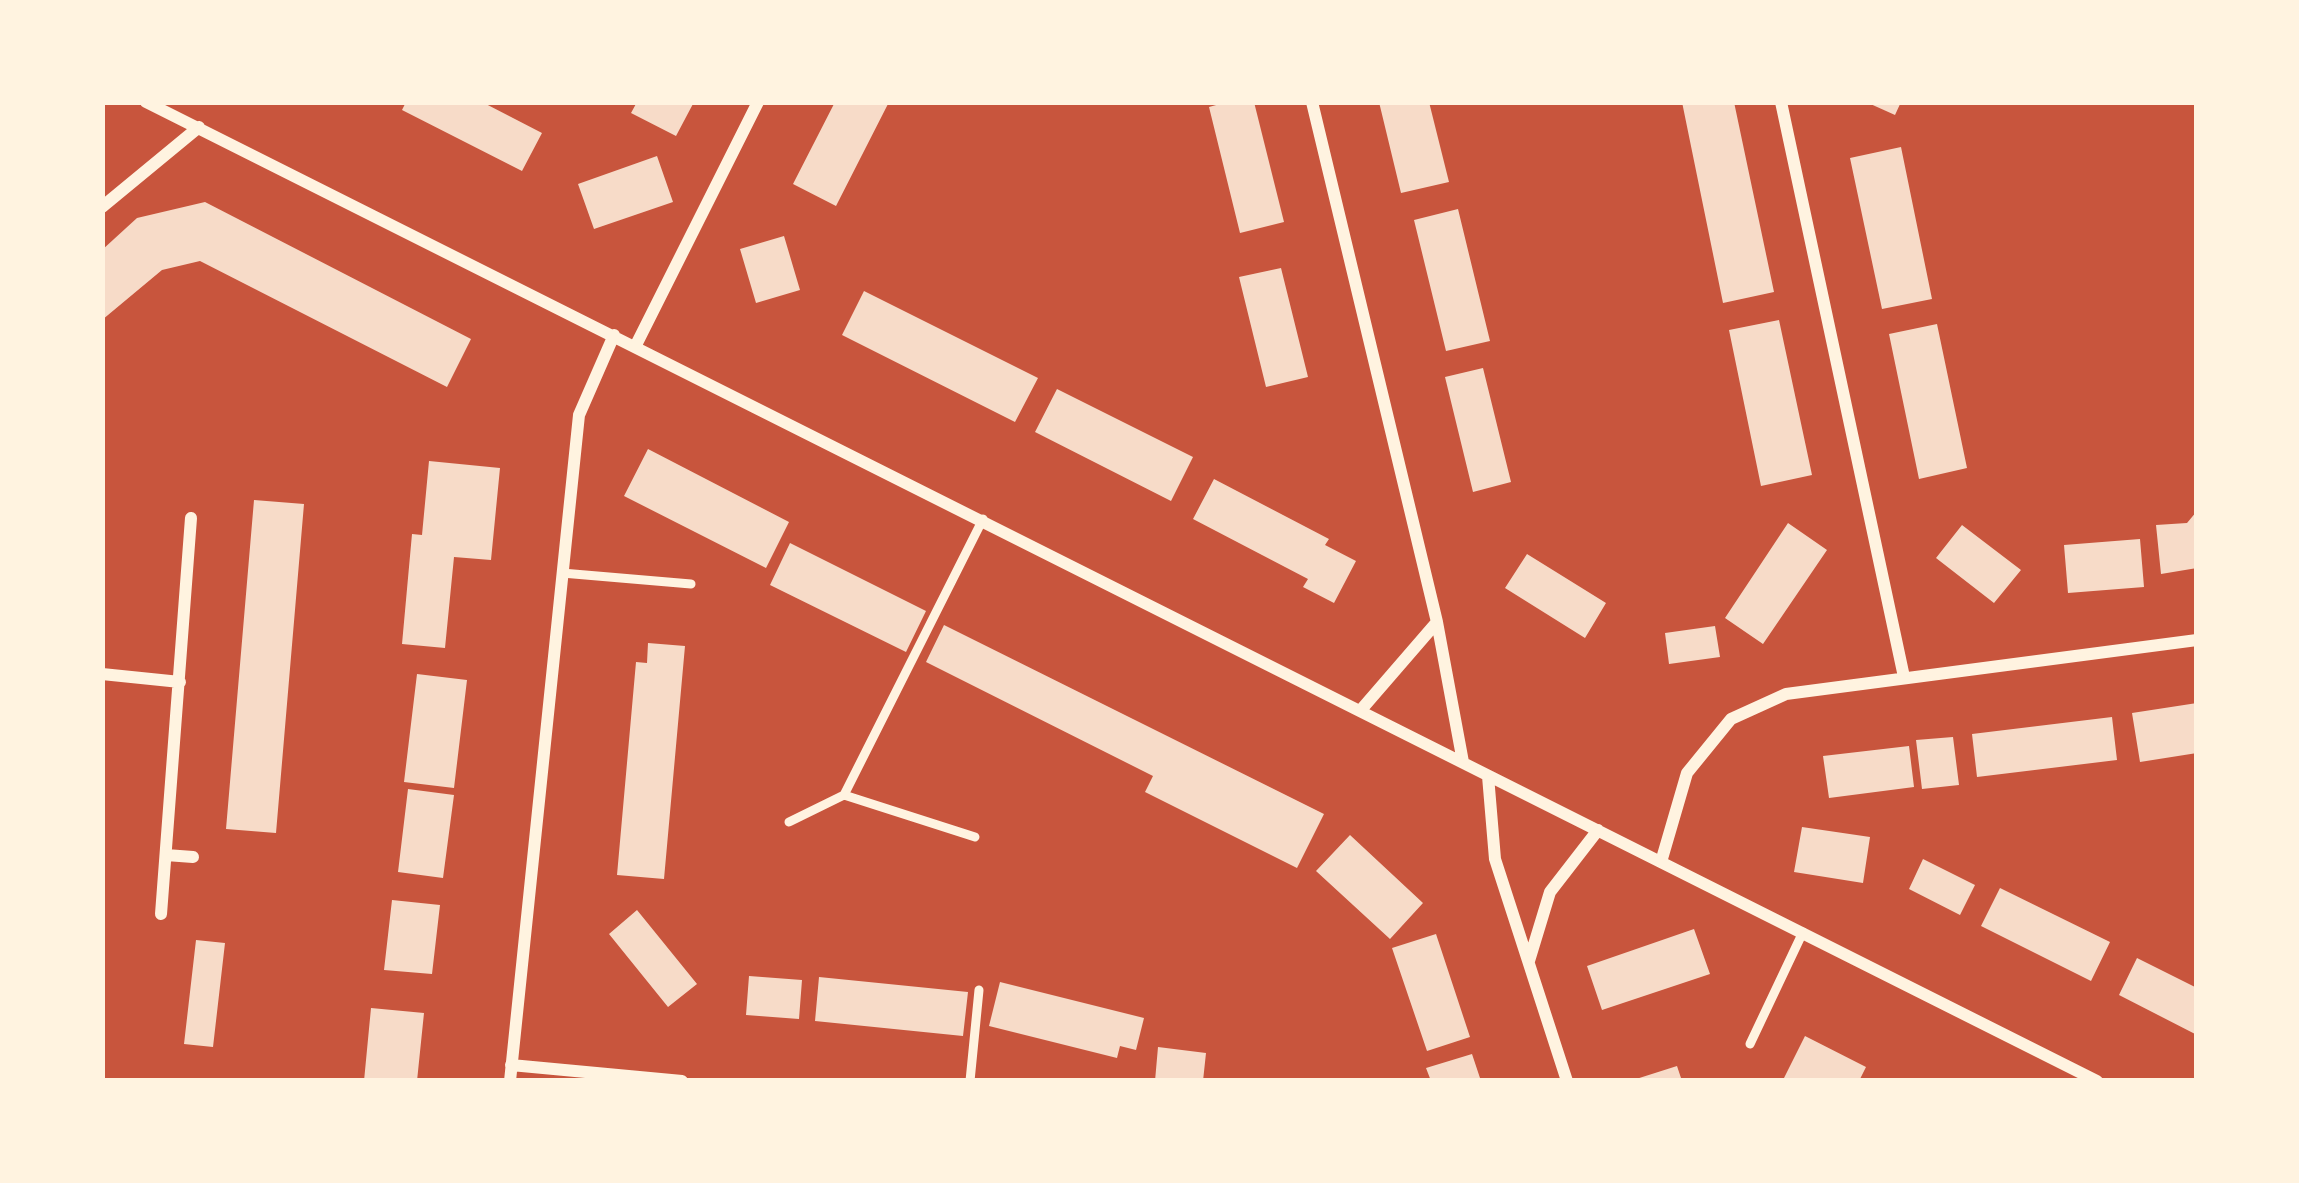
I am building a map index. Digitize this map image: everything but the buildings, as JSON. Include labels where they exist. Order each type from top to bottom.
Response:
[{"type":"street","points":[[146,102],[1803,932],[2068,1075],[2097,1081]]},
{"type":"street","points":[[636,345],[758,102]]},
{"type":"street","points":[[1312,102],[1437,622],[1462,762]]},
{"type":"street","points":[[1781,102],[1904,676]]},
{"type":"street","points":[[102,207],[199,127]]},
{"type":"street","points":[[510,1081],[579,415],[614,335]]},
{"type":"street","points":[[161,914],[190,518]]},
{"type":"street","points":[[1360,711],[1437,622]]},
{"type":"street","points":[[1661,862],[1687,773],[1731,719],[1786,694],[2197,640]]},
{"type":"street","points":[[102,674],[180,682]]},
{"type":"street","points":[[1488,776],[1496,859],[1567,1081]]},
{"type":"street","points":[[1528,962],[1550,892],[1598,830]]},
{"type":"street","points":[[166,855],[193,857]]},
{"type":"street","points":[[511,1065],[682,1081]]},
{"type":"lane","points":[[789,822],[844,795],[983,519]]},
{"type":"lane","points":[[562,573],[691,584]]},
{"type":"lane","points":[[844,795],[976,837]]},
{"type":"lane","points":[[1750,1043],[1803,932]]},
{"type":"lane","points":[[970,1081],[979,989]]}]
